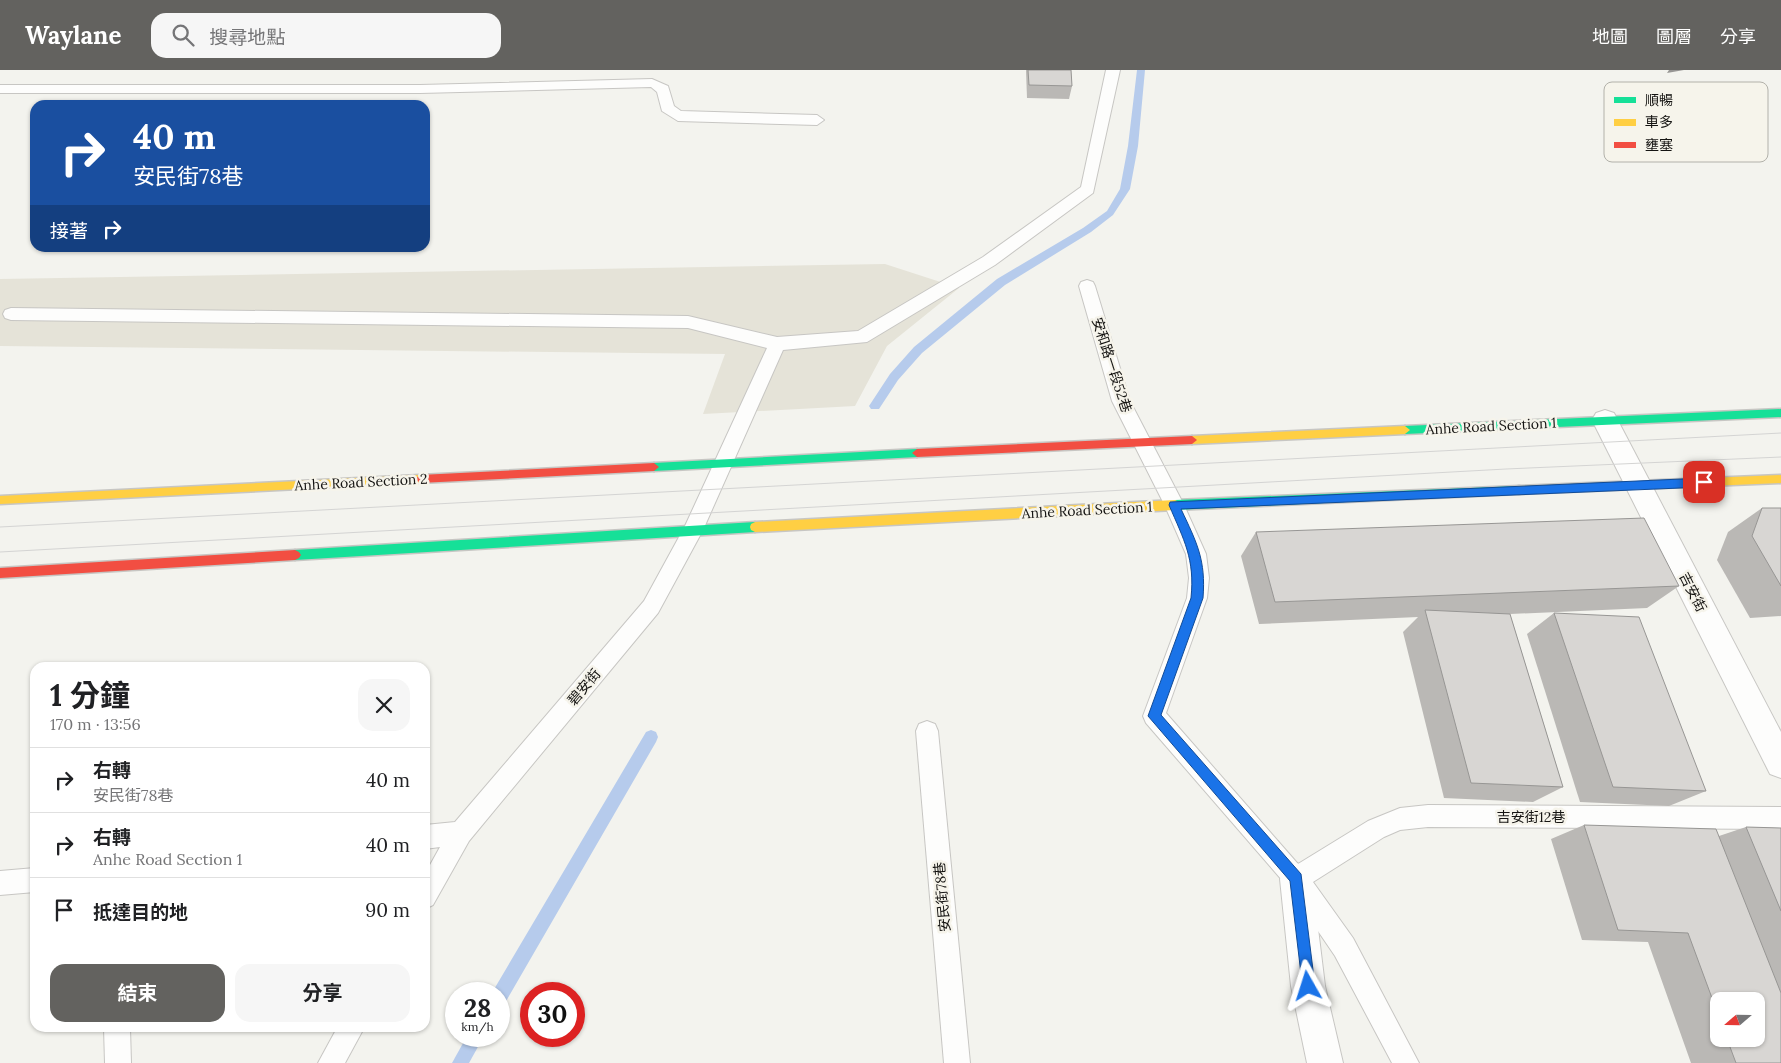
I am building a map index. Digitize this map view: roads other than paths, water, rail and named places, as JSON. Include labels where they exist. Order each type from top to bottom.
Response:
[{"type":"main road","name":"Anhe Road Section 1","points":[[722,463],[1781,413]]},
{"type":"main road","name":"Anhe Road Section 2","points":[[0,500],[722,463]]},
{"type":"main road","name":"Anhe Road Section 1","points":[[693,530],[1174,505],[1781,479]]},
{"type":"main road","points":[[0,573],[693,530]]},
{"type":"street","name":"吉安街","points":[[1605,420],[1781,763]]},
{"type":"street","points":[[1296,878],[1308,986],[1325,1063]]},
{"type":"lane","points":[[11,314],[688,322],[777,344],[861,337],[988,261],[1088,189],[1113,70]]},
{"type":"lane","points":[[0,89],[420,89],[652,83],[660,85],[664,90],[667,96],[667,108],[678,116],[817,120]]},
{"type":"lane","name":"安和路一段52巷","points":[[1087,286],[1121,401],[1174,505]]},
{"type":"lane","name":"碧安街","points":[[430,888],[461,833],[651,607],[693,530],[777,344]]},
{"type":"lane","points":[[1174,505],[1196,554],[1199,578],[1197,598],[1154,716],[1296,878],[1344,948],[1406,1063]]},
{"type":"lane","name":"安民街78巷","points":[[927,731],[957,1063]]},
{"type":"lane","name":"吉安街12巷","points":[[1296,878],[1376,829],[1400,819],[1428,816],[1781,818]]},
{"type":"lane","points":[[430,836],[461,833]]},
{"type":"lane","points":[[0,883],[30,880]]},
{"type":"lane","points":[[117,1032],[118,1063]]},
{"type":"lane","points":[[331,1063],[349,1032]]},
{"type":"waterway","points":[[875,406],[894,377],[918,350],[1001,282],[1087,230],[1110,213],[1125,189],[1133,146],[1141,70]]},
{"type":"waterway","points":[[508,982],[651,737]]},
{"type":"waterway","points":[[460,1063],[469,1047]]},
{"type":"tram line","points":[[0,527],[1781,433]]},
{"type":"tram line","points":[[0,552],[1506,469],[1781,457]]}]
